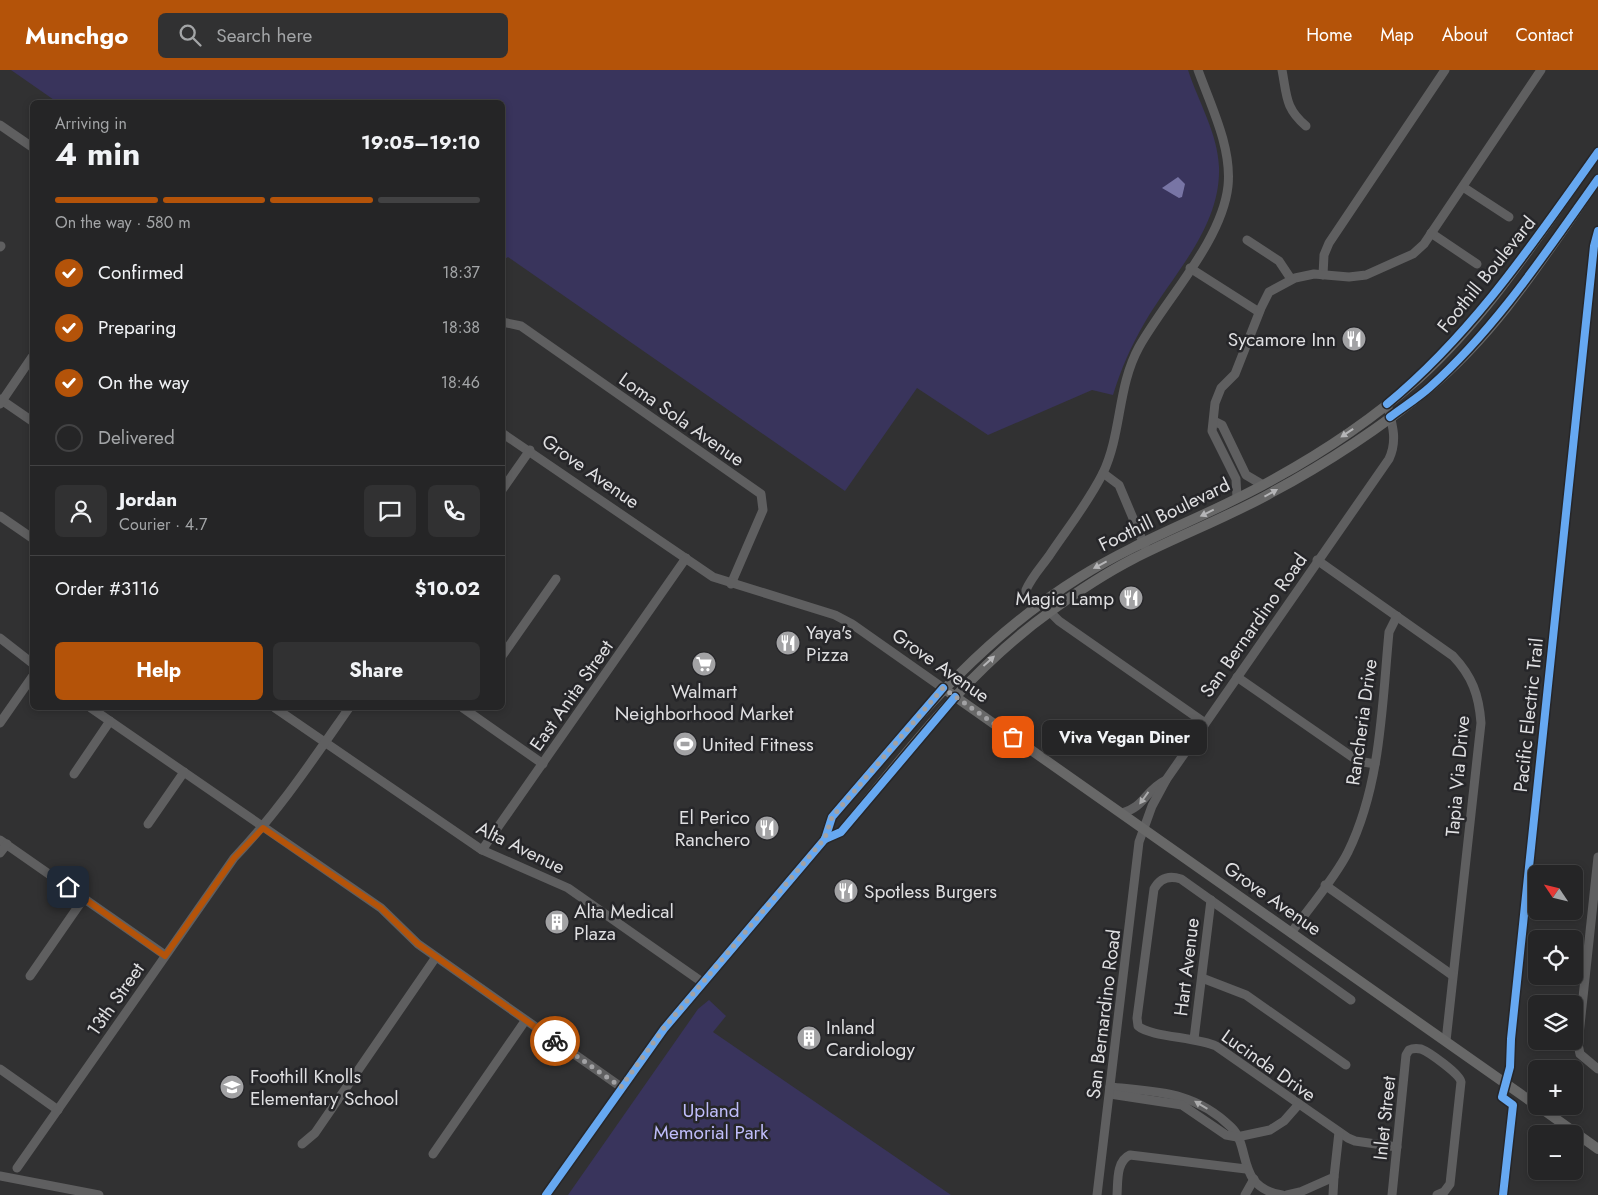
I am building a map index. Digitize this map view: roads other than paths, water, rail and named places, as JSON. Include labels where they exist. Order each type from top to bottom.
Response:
[{"type":"main road","name":"Foothill Boulevard","points":[[825,838],[841,832],[955,696],[984,666],[1050,611],[1146,547],[1263,485],[1323,449],[1387,404],[1418,378],[1487,305],[1598,152]]},
{"type":"main road","name":"Foothill Boulevard","points":[[825,838],[832,817],[943,688],[974,658],[1034,609],[1093,569],[1272,493],[1320,465],[1429,388],[1493,322],[1523,285],[1598,179]]},
{"type":"main road","name":"Grove Avenue","points":[[943,688],[1528,1100]]},
{"type":"main road","points":[[546,1195],[664,1028],[825,838]]},
{"type":"main road","name":"Grove Avenue","points":[[1550,1115],[1598,1149]]},
{"type":"street","points":[[1034,609],[1026,595],[1028,585],[1091,495],[1103,472],[1113,445],[1120,398],[1129,368],[1220,216],[1228,186],[1224,145],[1199,70]]},
{"type":"street","points":[[1282,70],[1288,101],[1293,114],[1306,126]]},
{"type":"street","points":[[1323,274],[1324,255],[1329,244],[1445,70]]},
{"type":"street","points":[[1237,498],[1236,479],[1212,431],[1215,403],[1221,388],[1235,374],[1259,312],[1269,292],[1291,279],[1314,274],[1350,276],[1366,274],[1413,254],[1431,233],[1541,70]]},
{"type":"street","points":[[0,125],[30,146]]},
{"type":"street","points":[[1463,186],[1509,218]]},
{"type":"street","points":[[1431,233],[1476,264]]},
{"type":"street","points":[[1247,240],[1279,261],[1291,279]]},
{"type":"street","points":[[1190,268],[1259,312]]},
{"type":"street","name":"Loma Sola Avenue","points":[[505,323],[521,326],[761,494],[763,510],[731,584]]},
{"type":"street","points":[[30,360],[1,401],[30,421]]},
{"type":"street","name":"San Bernardino Road","points":[[1097,1195],[1139,842],[1143,828],[1166,780],[1389,459],[1394,449],[1394,439],[1387,404]]},
{"type":"street","points":[[1214,421],[1222,425],[1246,474],[1263,485]]},
{"type":"street","name":"Grove Avenue","points":[[505,434],[713,577],[835,615],[852,624],[943,688]]},
{"type":"street","points":[[1217,440],[1227,434]]},
{"type":"street","points":[[505,486],[530,450]]},
{"type":"street","points":[[1103,472],[1119,485],[1146,547]]},
{"type":"street","points":[[1236,479],[1246,474]]},
{"type":"street","points":[[0,516],[30,537]]},
{"type":"street","name":"East Anita Street","points":[[482,850],[686,558]]},
{"type":"street","name":"Tapia Via Drive","points":[[1318,560],[1453,656],[1461,664],[1476,690],[1480,705],[1480,723],[1446,1041]]},
{"type":"street","points":[[505,652],[556,579]]},
{"type":"street","points":[[1050,611],[1059,621],[1205,723]]},
{"type":"street","name":"Rancheria Drive","points":[[1291,933],[1347,853],[1362,817],[1375,764],[1389,632],[1397,616]]},
{"type":"street","points":[[0,638],[30,662]]},
{"type":"street","points":[[1237,676],[1358,761],[1375,764]]},
{"type":"street","points":[[0,723],[30,680]]},
{"type":"street","points":[[94,710],[381,908],[418,944],[621,1087]]},
{"type":"street","name":"Alta Avenue","points":[[278,710],[482,850],[568,888],[702,982]]},
{"type":"street","name":"13th Street","points":[[17,1168],[234,858],[263,828],[290,794],[348,710]]},
{"type":"street","points":[[468,710],[543,764]]},
{"type":"street","points":[[74,774],[110,721]]},
{"type":"street","points":[[148,824],[184,772]]},
{"type":"street","points":[[1122,813],[1136,810],[1152,787],[1166,780]]},
{"type":"street","points":[[0,854],[3,842],[165,956]]},
{"type":"street","points":[[1598,857],[1578,1044],[1584,1059],[1598,1069]]},
{"type":"street","name":"Lucinda Drive","points":[[1351,1000],[1181,879],[1165,878],[1158,882],[1154,889],[1137,1018],[1138,1026],[1146,1031],[1194,1039],[1216,1046],[1355,1142],[1397,1147]]},
{"type":"street","points":[[1325,885],[1452,975]]},
{"type":"street","points":[[30,976],[84,898]]},
{"type":"street","name":"Hart Avenue","points":[[1194,1039],[1211,900]]},
{"type":"street","points":[[302,1144],[315,1133],[436,957]]},
{"type":"street","points":[[1202,978],[1246,995],[1346,1065]]},
{"type":"street","points":[[433,1154],[525,1021]]},
{"type":"street","name":"Inlet Street","points":[[1392,1195],[1406,1055],[1409,1050],[1415,1048],[1424,1051],[1457,1074],[1461,1082],[1450,1184],[1444,1192],[1437,1195]]},
{"type":"street","points":[[0,1069],[58,1110]]},
{"type":"street","points":[[1110,1091],[1187,1098],[1204,1107],[1232,1128],[1237,1137],[1246,1169],[1254,1179],[1270,1191],[1282,1195]]},
{"type":"street","points":[[1237,1137],[1270,1130],[1284,1121],[1299,1104]]},
{"type":"street","points":[[1333,1195],[1339,1132]]},
{"type":"street","points":[[1117,1195],[1120,1165],[1124,1158],[1130,1155],[1246,1169]]},
{"type":"street","points":[[0,1176],[99,1195]]},
{"type":"street","points":[[1288,1195],[1300,1192],[1334,1177]]},
{"type":"street","points":[[1246,1195],[1254,1179]]},
{"type":"place","name":"Sycamore Inn","points":[[1354,339]]},
{"type":"place","name":"Magic Lamp","points":[[1131,598]]},
{"type":"place","name":"Yaya's Pizza","points":[[788,643]]},
{"type":"place","name":"Walmart Neighborhood Market","points":[[704,664]]},
{"type":"place","name":"Viva Vegan Diner","points":[[1013,737]]},
{"type":"place","name":"United Fitness","points":[[685,744]]},
{"type":"place","name":"El Perico Ranchero","points":[[767,828]]},
{"type":"place","name":"Spotless Burgers","points":[[846,891]]},
{"type":"place","name":"Alta Medical Plaza","points":[[557,922]]},
{"type":"place","name":"Inland Cardiology","points":[[809,1038]]},
{"type":"place","name":"Foothill Knolls Elementary School","points":[[232,1087]]},
{"type":"park label","name":"Upland Memorial Park","points":[[711,1121]]}]
